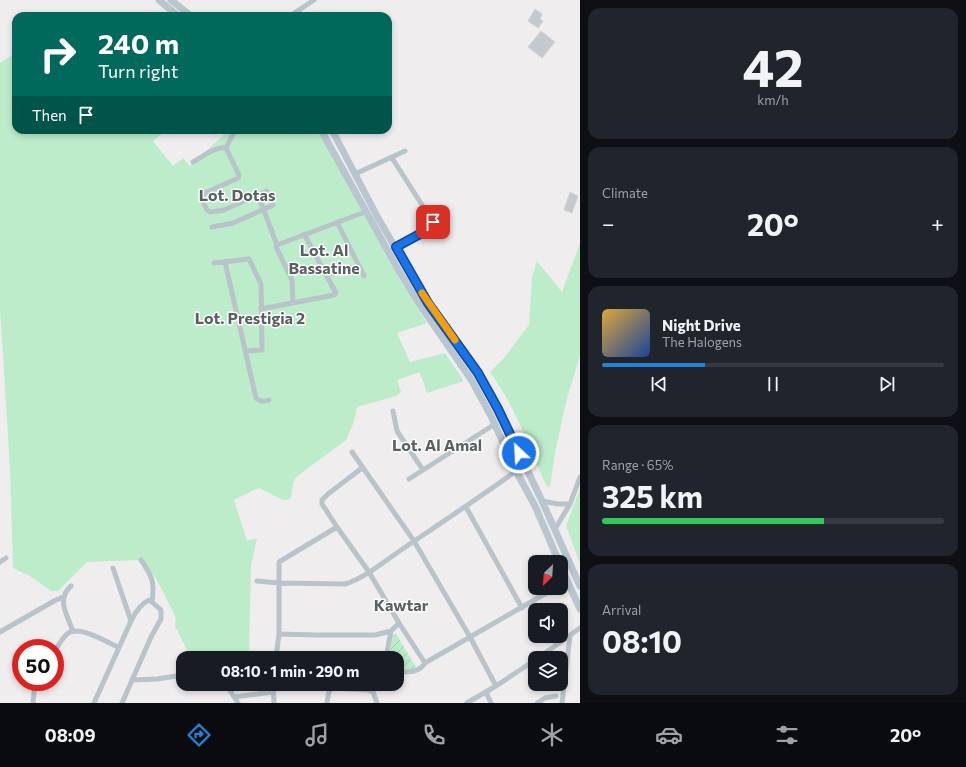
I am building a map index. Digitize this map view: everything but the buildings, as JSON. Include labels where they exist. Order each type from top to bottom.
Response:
[{"type":"main road","points":[[159,0],[173,12]]},
{"type":"main road","points":[[171,0],[186,12]]},
{"type":"main road","points":[[324,134],[365,212],[416,299],[431,313],[478,373],[510,433],[580,586]]},
{"type":"main road","points":[[334,134],[423,295],[431,313],[472,381],[495,424],[516,471],[535,506],[556,555]]},
{"type":"main road","points":[[416,299],[423,295]]},
{"type":"main road","points":[[568,590],[580,609]]},
{"type":"street","points":[[296,12],[314,0]]},
{"type":"street","points":[[226,148],[233,134]]},
{"type":"street","points":[[193,162],[222,147],[226,148]]},
{"type":"street","points":[[226,148],[239,175],[238,178],[202,195],[201,198],[207,210],[210,212],[224,210],[267,191]]},
{"type":"street","points":[[355,174],[392,158],[404,151]]},
{"type":"street","points":[[392,158],[433,222],[431,228],[396,247]]},
{"type":"street","points":[[258,195],[277,244],[276,247],[292,280],[293,303]]},
{"type":"street","points":[[212,227],[233,223],[273,205]]},
{"type":"street","points":[[277,244],[365,212]]},
{"type":"street","points":[[337,222],[364,276]]},
{"type":"street","points":[[261,309],[334,295],[336,293],[304,234]]},
{"type":"street","points":[[214,263],[249,259],[261,284],[262,350],[246,351]]},
{"type":"street","points":[[225,262],[256,398],[263,402],[269,400]]},
{"type":"street","points":[[326,275],[359,266]]},
{"type":"street","points":[[393,412],[397,431],[423,470]]},
{"type":"street","points":[[409,479],[495,424]]},
{"type":"street","points":[[352,452],[414,541],[470,637],[496,686]]},
{"type":"street","points":[[362,468],[322,500],[325,509],[369,572],[425,663]]},
{"type":"street","points":[[256,581],[279,583],[344,584],[369,572],[466,507],[516,471]]},
{"type":"street","points":[[555,529],[570,504],[580,477]]},
{"type":"street","points":[[542,501],[558,504],[570,504]]},
{"type":"street","points":[[466,507],[522,608]]},
{"type":"street","points":[[277,651],[279,634],[279,562],[337,527]]},
{"type":"street","points":[[0,562],[6,558]]},
{"type":"street","points":[[141,560],[150,572],[154,588],[152,602]]},
{"type":"street","points":[[112,568],[131,620]]},
{"type":"street","points":[[71,586],[66,591],[63,601],[73,631]]},
{"type":"street","points":[[404,672],[419,670],[425,663],[543,595]]},
{"type":"street","points":[[0,632],[63,597]]},
{"type":"street","points":[[94,703],[131,620],[137,610],[149,600],[161,610],[162,619],[151,637],[122,703]]},
{"type":"street","points":[[279,634],[375,635],[391,631],[399,623]]},
{"type":"street","points":[[548,651],[580,629]]},
{"type":"street","points":[[63,639],[66,634],[73,631],[81,631],[118,647]]},
{"type":"street","points":[[387,651],[391,631]]},
{"type":"street","points":[[562,703],[570,636]]},
{"type":"street","points":[[467,703],[528,665]]},
{"type":"street","points":[[132,680],[157,679],[176,676]]},
{"type":"street","points":[[327,703],[329,691],[334,688],[363,689],[373,692],[377,703]]},
{"type":"street","points":[[33,703],[34,691]]},
{"type":"street","points":[[230,691],[238,703]]},
{"type":"street","points":[[234,697],[273,692],[274,703]]},
{"type":"street","points":[[486,692],[491,703]]},
{"type":"street","points":[[537,703],[545,698],[556,696]]},
{"type":"green space","points":[[12,56],[12,134],[162,134],[153,141],[173,166],[183,158],[190,166],[225,134],[320,134],[400,280],[427,323],[397,333],[410,362],[445,353],[464,381],[427,393],[420,372],[397,380],[401,392],[396,396],[357,407],[354,422],[346,440],[296,477],[293,484],[291,498],[283,500],[259,488],[234,500],[247,541],[257,538],[251,566],[249,651],[188,651],[175,626],[176,618],[156,578],[141,560],[87,562],[58,591],[51,591],[30,576],[13,568],[10,469],[0,308],[0,63]]},
{"type":"green space","points":[[580,243],[580,355],[565,406],[555,453],[550,487],[547,486],[544,481],[513,411],[490,372],[504,358],[529,325],[532,277],[537,261],[562,292]]},
{"type":"green space","points":[[580,489],[580,564],[566,526]]},
{"type":"green space","points":[[393,635],[397,635],[417,669],[404,670],[404,651],[390,651]]},
{"type":"slow traffic","points":[[422,293],[455,340]]},
{"type":"district","name":"Lot. Dotas","points":[[237,194]]},
{"type":"district","name":"Lot. Al Bassatine","points":[[324,258]]},
{"type":"district","name":"Lot. Prestigia 2","points":[[250,317]]},
{"type":"district","name":"Lot. Al Amal","points":[[437,444]]},
{"type":"district","name":"Kawtar","points":[[401,604]]},
{"type":"route","points":[[433,222],[431,228],[396,247],[428,303],[478,373],[498,409],[519,453]]}]
